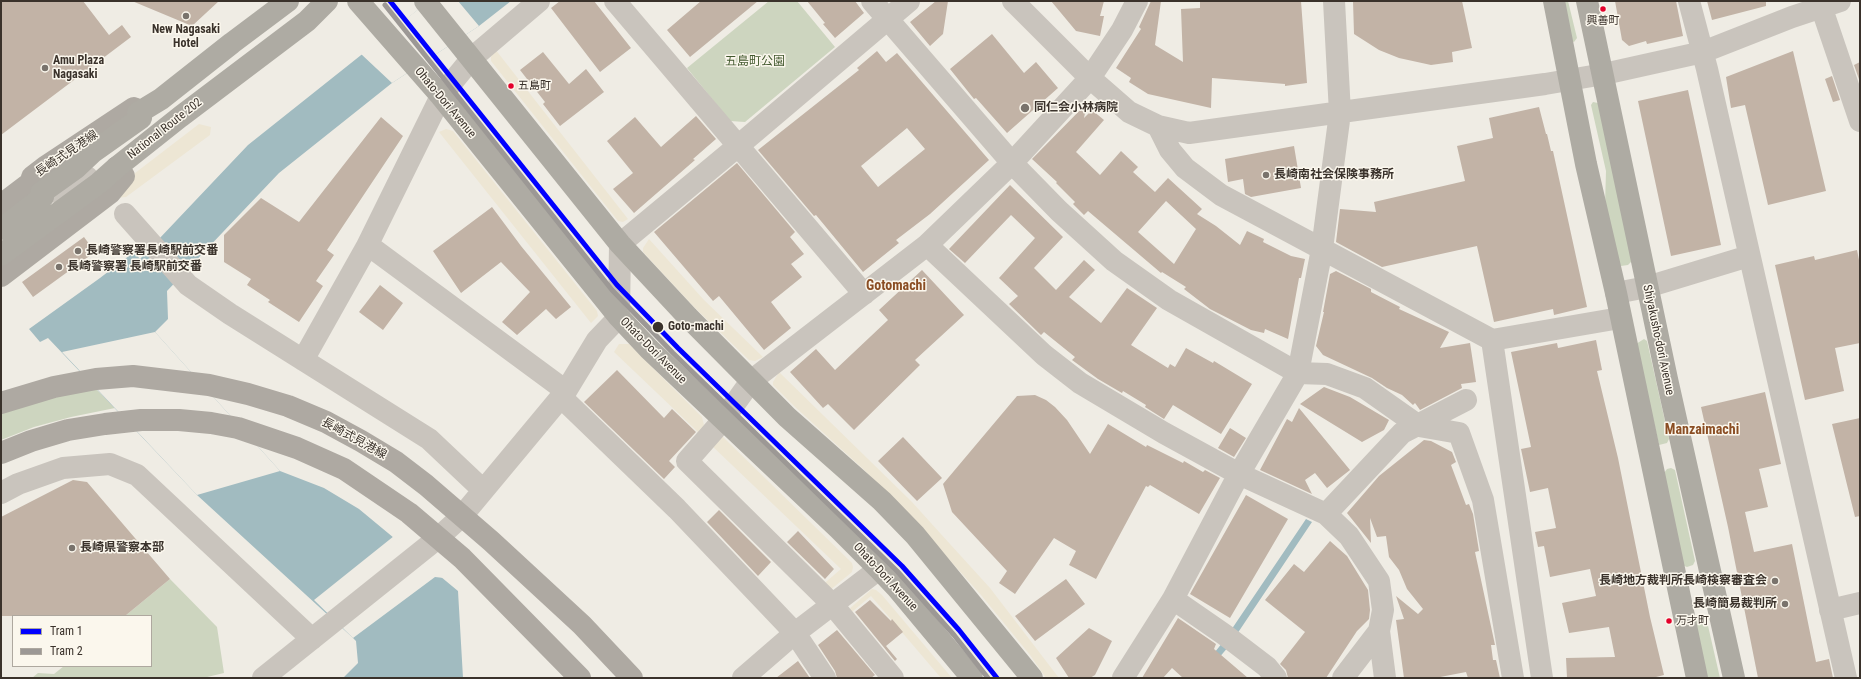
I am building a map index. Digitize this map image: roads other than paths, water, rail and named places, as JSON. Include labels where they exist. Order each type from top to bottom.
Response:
[{"type":"highway","name":"National Route 202","points":[[93,181],[93,152],[140,118],[138,113],[161,99],[232,42],[288,1]]},
{"type":"highway","name":"National Route 202","points":[[1,255],[93,181],[117,167],[307,21],[327,1]]},
{"type":"highway","name":"Ohato-Dori Avenue","points":[[358,1],[441,96],[619,317],[723,420],[827,517],[879,569],[897,588],[972,678]]},
{"type":"highway","points":[[425,1],[620,244],[688,317],[787,417],[882,501],[915,535],[1032,678]]},
{"type":"highway","points":[[1554,1],[1586,164],[1616,293],[1620,318],[1697,678]]},
{"type":"highway","name":"Shiyakusho-dori Avenue","points":[[1587,1],[1604,74],[1647,287],[1734,678]]},
{"type":"highway","name":"National Route 202","points":[[1,229],[39,189],[41,193],[93,181]]},
{"type":"main road","name":"長崎式見港線","points":[[1,205],[39,189],[32,177],[134,108],[138,113]]},
{"type":"main road","points":[[1,276],[89,208]]},
{"type":"main road","name":"長崎式見港線","points":[[1,403],[54,387],[96,379],[133,376],[209,385],[248,394],[288,406],[326,422],[396,462],[462,516],[582,625],[632,678]]},
{"type":"main road","points":[[1,453],[31,441],[68,430],[141,420],[180,420],[211,423],[238,428],[297,448],[344,470],[409,513],[462,558],[580,678]]},
{"type":"street","points":[[303,360],[368,245],[441,96],[466,52],[539,1]]},
{"type":"street","points":[[615,1],[864,294]]},
{"type":"street","points":[[872,1],[1012,163],[1059,211],[1114,261],[1169,300],[1298,373],[1327,374],[1365,388],[1419,426],[1459,433],[1483,500],[1513,678]]},
{"type":"street","points":[[263,678],[438,538],[462,516],[563,394],[597,340],[619,317],[620,244],[909,1]]},
{"type":"street","points":[[1013,1],[1090,78],[1129,112],[1158,126],[1189,133],[1340,114],[1604,74],[1703,52],[1790,9],[1831,4],[1860,121]]},
{"type":"street","points":[[893,678],[832,604],[687,461],[723,420],[751,381],[927,245],[1012,163],[1090,78],[1122,30],[1137,1]]},
{"type":"street","points":[[1124,678],[1172,599],[1239,474],[1298,373],[1322,249],[1340,114],[1334,1]]},
{"type":"street","points":[[1690,1],[1703,52],[1846,678]]},
{"type":"street","points":[[1158,126],[1170,150],[1185,168],[1221,195],[1492,340],[1620,318]]},
{"type":"street","points":[[93,181],[89,208],[108,202],[116,206],[122,216],[125,214],[188,285],[230,314],[429,439],[484,490]]},
{"type":"street","points":[[93,181],[128,211],[125,214]]},
{"type":"street","points":[[368,245],[563,394],[677,509],[795,633],[825,678]]},
{"type":"street","points":[[927,245],[1044,355],[1080,383],[1164,433],[1239,474],[1326,514],[1349,536],[1379,581],[1383,610],[1379,631],[1385,678]]},
{"type":"street","points":[[1616,293],[1647,287],[1749,256]]},
{"type":"street","points":[[1492,340],[1542,678]]},
{"type":"street","points":[[1326,514],[1402,433],[1419,426],[1466,400]]},
{"type":"street","points":[[1,493],[18,484],[63,468],[110,464],[137,475],[312,638]]},
{"type":"street","points":[[743,678],[795,633],[879,569]]},
{"type":"street","points":[[1172,599],[1225,635],[1267,667],[1276,678]]},
{"type":"street","points":[[1830,610],[1860,603]]},
{"type":"street","points":[[1343,678],[1379,631]]},
{"type":"water","points":[[429,1],[511,1],[479,26],[392,83],[279,173],[167,291],[168,319],[155,332],[280,471],[324,488],[359,509],[458,591],[463,678],[343,678],[358,663],[356,641],[197,495],[48,338],[40,342],[29,329],[134,252],[140,259],[248,145]]},
{"type":"water","points":[[1306,519],[1312,522],[1229,646],[1202,678],[1194,678],[1223,642]]},
{"type":"tram line","name":"1","points":[[390,1],[617,285],[678,348],[902,566],[959,630],[997,678]]},
{"type":"tram line","name":"2","points":[[385,5],[612,290],[673,353],[897,571],[954,635],[988,678]]},
{"type":"place","name":"興善町","points":[[1603,9]]},
{"type":"place","name":"New Nagasaki Hotel","points":[[186,16]]},
{"type":"place","name":"Amu Plaza Nagasaki","points":[[45,68]]},
{"type":"place","name":"五島町","points":[[511,86]]},
{"type":"place","name":"同仁会小林病院","points":[[1025,108]]},
{"type":"place","name":"長崎南社会保険事務所","points":[[1266,175]]},
{"type":"place","name":"長崎警察署長崎駅前交番","points":[[78,251]]},
{"type":"place","name":"長崎警察署 長崎駅前交番","points":[[59,267]]},
{"type":"place","name":"Goto-machi","points":[[658,327]]},
{"type":"place","name":"長崎県警察本部","points":[[72,548]]},
{"type":"place","name":"長崎地方裁判所長崎検察審査会","points":[[1775,581]]},
{"type":"place","name":"長崎簡易裁判所","points":[[1785,604]]},
{"type":"place","name":"万才町","points":[[1669,621]]},
{"type":"district","name":"Gotomachi","points":[[896,286]]},
{"type":"district","name":"Manzaimachi","points":[[1702,430]]},
{"type":"park label","name":"五島町公園","points":[[755,62]]}]
